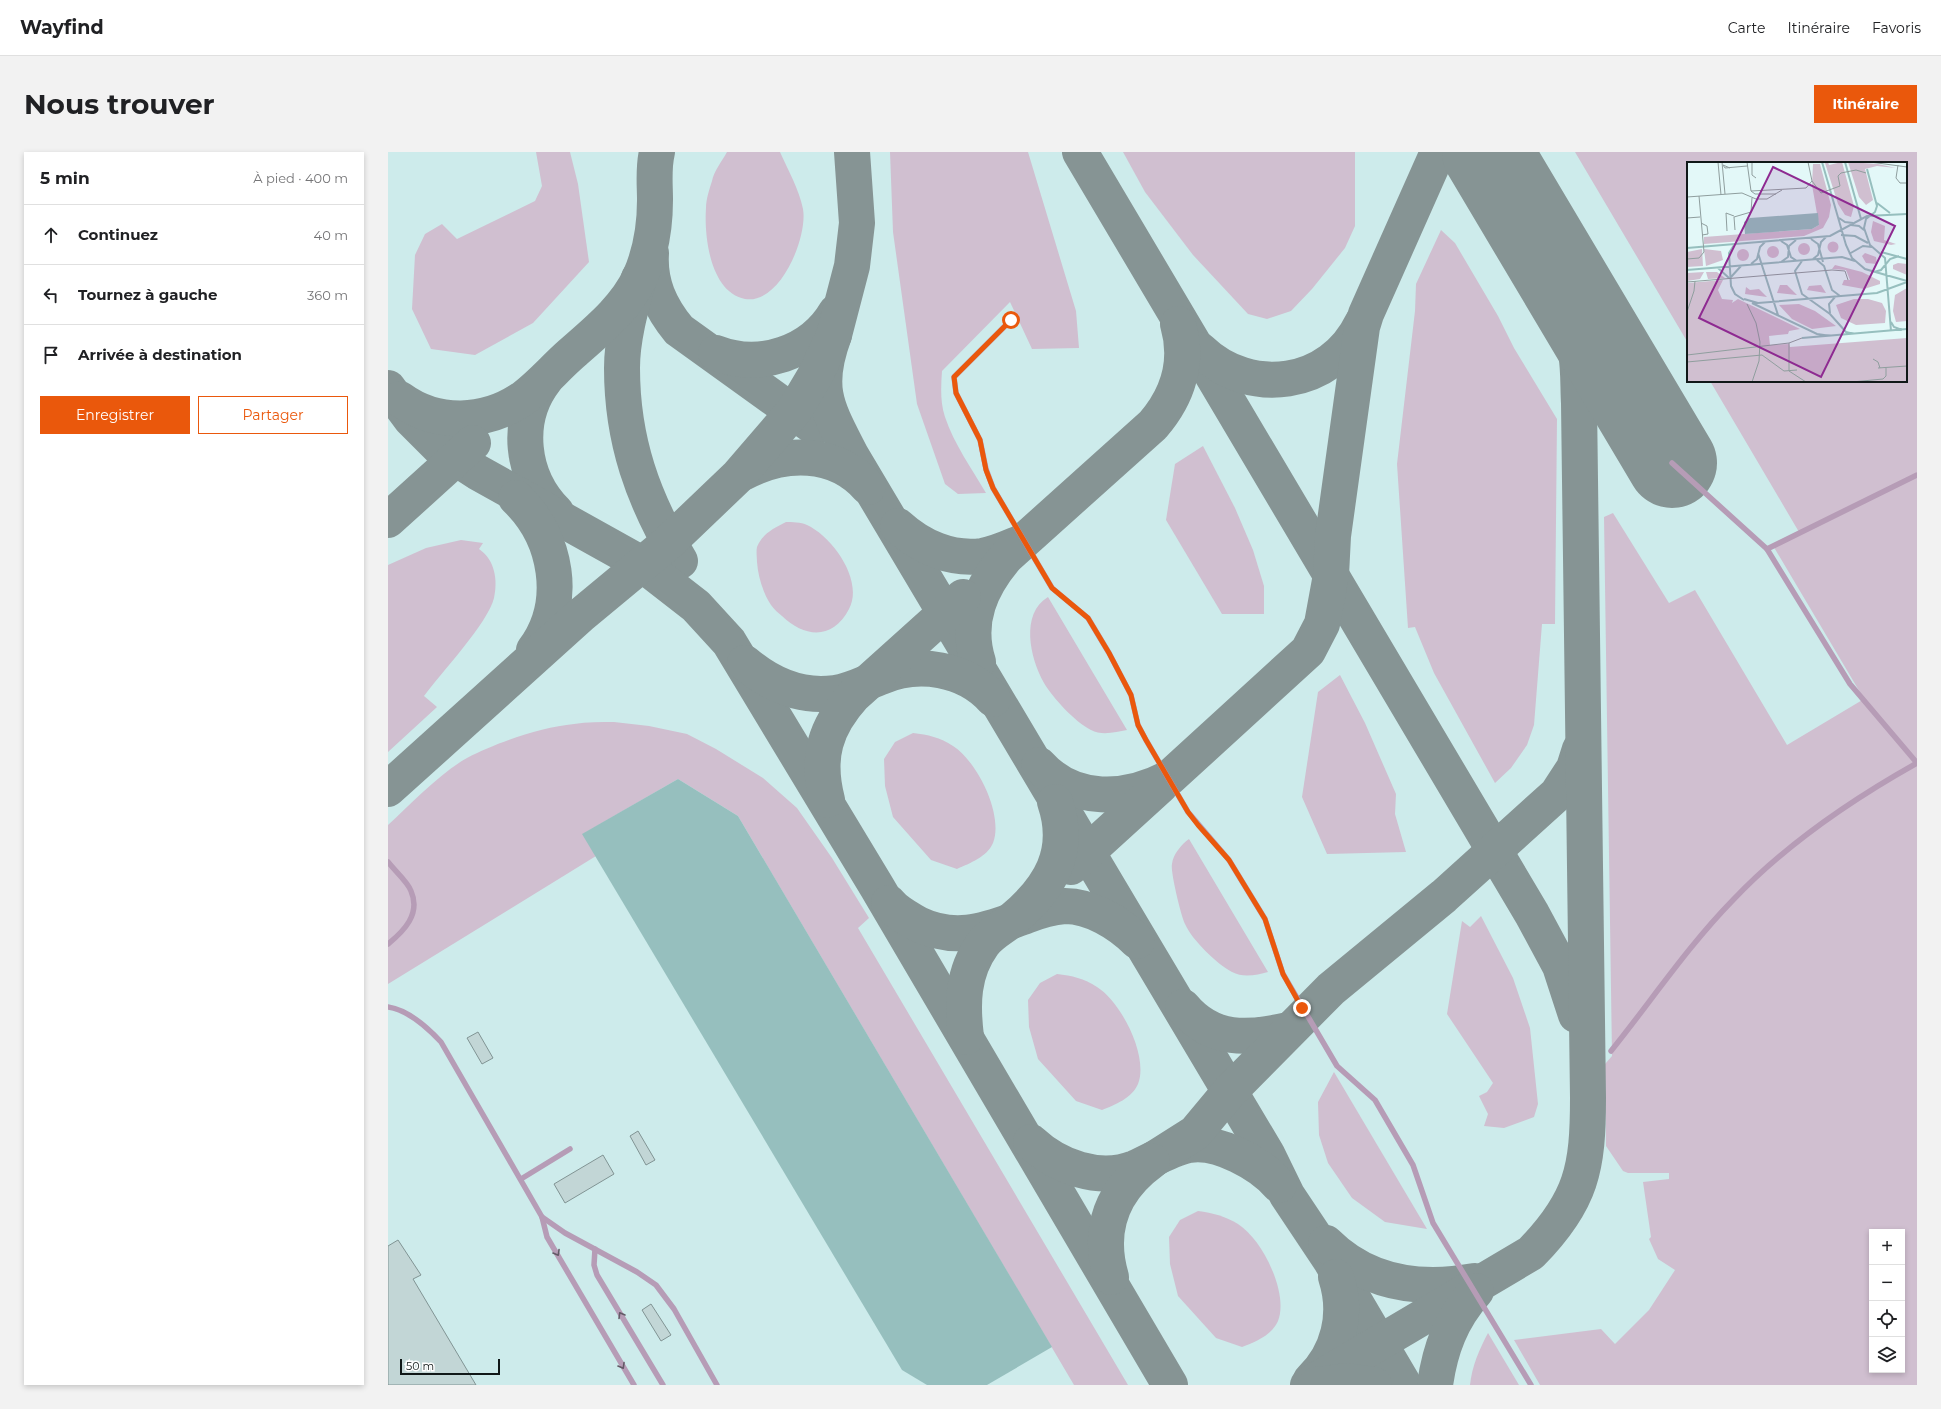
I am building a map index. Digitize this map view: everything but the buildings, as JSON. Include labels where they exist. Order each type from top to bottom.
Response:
[{"type":"lane","points":[[1011,320],[954,377],[956,393],[980,440],[986,470],[993,488],[1052,588],[1088,618],[1109,653],[1131,695],[1138,725],[1146,740],[1188,812],[1229,860],[1265,919],[1283,974],[1337,1066],[1375,1100],[1413,1165],[1433,1223],[1531,1385]]},
{"type":"lane","points":[[1611,1051],[1688,950],[1733,900],[1769,865],[1873,787],[1917,763],[1850,684],[1767,549],[1672,463]]},
{"type":"lane","points":[[1767,549],[1792,535],[1917,475]]},
{"type":"lane","points":[[388,862],[411,891],[413,904],[411,920],[402,932],[388,944]]},
{"type":"lane","points":[[388,1007],[413,1018],[430,1030],[441,1042],[542,1217],[547,1237],[634,1385]]},
{"type":"lane","points":[[521,1179],[570,1150]]},
{"type":"lane","points":[[542,1217],[565,1233],[637,1272],[656,1285],[674,1309],[717,1385]]},
{"type":"lane","points":[[595,1249],[594,1265],[597,1275],[663,1385]]},
{"type":"shaded area","points":[[388,152],[1917,152],[1917,1385],[388,1385]]},
{"type":"shaded area","points":[[536,152],[570,152],[578,184],[589,262],[533,323],[475,355],[431,349],[412,309],[415,255],[425,234],[442,224],[457,239],[535,201],[542,186]]},
{"type":"shaded area","points":[[727,152],[780,152],[796,187],[803,209],[801,236],[789,267],[780,281],[770,291],[758,298],[745,299],[733,294],[724,286],[717,275],[708,247],[706,233],[707,198],[714,174]]},
{"type":"shaded area","points":[[890,152],[1028,152],[1076,311],[1079,348],[1032,349],[1010,302],[942,371],[941,388],[945,417],[958,447],[986,493],[958,494],[945,484],[917,404],[893,232]]},
{"type":"shaded area","points":[[1123,152],[1355,152],[1355,226],[1345,248],[1312,289],[1291,311],[1267,319],[1248,314],[1193,255],[1145,192]]},
{"type":"shaded area","points":[[1575,152],[1917,152],[1917,1385],[1540,1385],[1514,1340],[1601,1329],[1615,1344],[1649,1310],[1675,1270],[1658,1259],[1649,1239],[1651,1237],[1643,1182],[1669,1179],[1669,1173],[1628,1173],[1623,1171],[1606,1146],[1605,1064],[1612,1056],[1604,517],[1613,513],[1669,603],[1695,590],[1787,745],[1864,699],[1772,544],[1799,532],[1711,382],[1907,382],[1907,162],[1687,162],[1687,341]]},
{"type":"shaded area","points":[[1441,230],[1455,243],[1498,316],[1514,348],[1557,419],[1555,624],[1542,624],[1534,725],[1527,745],[1511,768],[1495,783],[1434,673],[1415,627],[1408,628],[1397,464],[1415,311],[1416,284]]},
{"type":"shaded area","points":[[1203,446],[1235,508],[1253,550],[1264,586],[1264,614],[1222,614],[1166,520],[1175,464]]},
{"type":"shaded area","points":[[786,522],[805,524],[827,539],[836,549],[849,573],[853,598],[849,609],[835,626],[827,631],[809,632],[800,629],[779,614],[768,600],[763,590],[758,567],[757,547],[765,535]]},
{"type":"shaded area","points":[[461,540],[483,543],[479,549],[489,559],[494,571],[496,584],[494,598],[483,621],[474,634],[424,696],[437,707],[388,752],[388,565],[426,548]]},
{"type":"shaded area","points":[[1048,597],[1127,730],[1100,733],[1091,730],[1065,709],[1044,683],[1035,661],[1030,637],[1034,614],[1039,605]]},
{"type":"shaded area","points":[[1340,675],[1365,723],[1396,794],[1395,814],[1406,852],[1327,854],[1302,797],[1318,692]]},
{"type":"shaded area","points":[[614,722],[649,726],[687,734],[716,749],[763,778],[797,808],[832,858],[869,918],[858,928],[1128,1385],[1074,1385],[738,816],[678,779],[583,834],[596,856],[388,984],[388,825],[446,772],[479,752],[519,736],[547,728],[584,723]]},
{"type":"shaded area","points":[[913,733],[939,738],[962,753],[979,776],[992,804],[995,818],[993,843],[987,852],[982,856],[957,869],[931,860],[893,817],[885,786],[884,759],[895,742]]},
{"type":"shaded area","points":[[678,779],[738,816],[1052,1347],[987,1385],[927,1385],[902,1370],[582,834]]},
{"type":"shaded area","points":[[1189,839],[1268,972],[1255,975],[1241,975],[1232,972],[1206,951],[1188,930],[1183,919],[1174,884],[1172,868],[1176,853]]},
{"type":"shaded area","points":[[1481,916],[1513,978],[1530,1028],[1538,1104],[1534,1117],[1504,1128],[1484,1126],[1488,1114],[1479,1096],[1487,1092],[1493,1083],[1447,1014],[1462,921],[1470,927]]},
{"type":"shaded area","points":[[1057,974],[1083,979],[1106,994],[1123,1017],[1131,1031],[1136,1045],[1140,1059],[1138,1084],[1132,1093],[1127,1097],[1102,1110],[1076,1101],[1038,1059],[1029,1027],[1028,1000],[1040,983]]},
{"type":"shaded area","points":[[1334,1072],[1427,1229],[1385,1222],[1352,1198],[1328,1163],[1319,1135],[1318,1102]]},
{"type":"shaded area","points":[[1198,1211],[1224,1217],[1238,1224],[1247,1231],[1264,1254],[1277,1282],[1280,1296],[1278,1321],[1272,1330],[1267,1334],[1242,1347],[1216,1338],[1178,1296],[1170,1264],[1169,1237],[1180,1220]]},
{"type":"shaded area","points":[[1488,1333],[1519,1385],[1470,1385],[1476,1358]]},
{"type":"taxiway","points":[[400,399],[414,408],[429,414],[445,417],[477,417],[493,413],[508,407],[529,394],[565,359],[610,319],[634,288],[647,258],[652,239],[654,220],[655,170],[657,152]]},
{"type":"taxiway","points":[[388,789],[581,615],[669,542],[738,476],[794,411],[816,374],[834,335],[852,266],[857,223],[852,152]]},
{"type":"taxiway","points":[[1080,152],[1532,914],[1560,966],[1576,1015]]},
{"type":"taxiway","points":[[1039,765],[1053,778],[1068,787],[1084,792],[1119,794],[1136,791],[1153,785],[1169,778],[1308,651],[1322,624],[1331,575],[1333,536],[1362,327],[1366,314],[1438,152]]},
{"type":"taxiway","points":[[1308,1385],[1531,1253],[1561,1217],[1571,1200],[1579,1182],[1583,1164],[1588,1123],[1588,1098],[1578,371],[1577,359],[1566,308],[1556,279],[1537,236]]},
{"type":"taxiway","points":[[651,253],[652,274],[657,294],[666,312],[679,330],[814,427]]},
{"type":"taxiway","points":[[639,278],[628,323],[622,357],[623,395],[626,420],[637,469],[645,492],[655,515],[680,561]]},
{"type":"taxiway","points":[[716,353],[733,358],[750,360],[784,354],[813,338],[826,326],[836,312]]},
{"type":"taxiway","points":[[1200,350],[1220,365],[1242,375],[1265,379],[1288,378],[1310,372],[1331,361],[1348,345],[1362,323]]},
{"type":"taxiway","points":[[978,662],[974,647],[973,632],[975,618],[983,592],[998,567],[1007,556],[1153,425],[1162,414],[1175,390],[1182,365],[1181,338],[1178,324]]},
{"type":"taxiway","points":[[834,335],[828,354],[824,384],[830,411],[851,455],[1267,1154],[1287,1195],[1331,1261],[1404,1385]]},
{"type":"taxiway","points":[[545,380],[535,396],[529,413],[526,430],[526,448],[529,465],[535,482],[544,498],[556,512]]},
{"type":"taxiway","points":[[388,388],[411,419],[440,448],[477,472],[642,564],[696,606],[729,642],[877,887],[1170,1385]]},
{"type":"taxiway","points":[[388,520],[473,443]]},
{"type":"taxiway","points":[[743,473],[775,461],[792,458],[808,458],[825,461],[840,466],[855,475],[868,487]]},
{"type":"taxiway","points":[[516,498],[530,514],[541,532],[549,551],[554,571],[552,612],[545,632],[534,650]]},
{"type":"taxiway","points":[[898,526],[916,540],[927,546],[948,554],[959,556],[970,557],[987,555],[1020,543]]},
{"type":"taxiway","points":[[827,800],[822,770],[823,756],[830,731],[844,707],[854,695],[963,597]]},
{"type":"taxiway","points":[[745,663],[765,678],[798,692],[810,694],[841,692],[895,672],[910,669],[925,669],[940,670],[969,680],[982,688],[993,699]]},
{"type":"taxiway","points":[[1154,1159],[1195,1133],[1230,1091],[1331,989],[1444,896],[1557,794],[1574,768],[1580,749]]},
{"type":"taxiway","points":[[1071,867],[1160,786]]},
{"type":"taxiway","points":[[966,1037],[964,1013],[965,989],[967,977],[976,955],[983,944],[990,937],[1013,919],[1038,895],[1054,868],[1059,853],[1061,837],[1060,820],[1055,802]]},
{"type":"taxiway","points":[[889,903],[899,912],[918,924],[946,933],[973,932],[1050,908],[1065,906],[1075,907],[1094,912],[1104,917],[1122,928],[1137,941]]},
{"type":"taxiway","points":[[1183,1007],[1206,1027],[1232,1035],[1259,1035],[1288,1030]]},
{"type":"taxiway","points":[[1031,1142],[1054,1159],[1066,1165],[1093,1173],[1121,1172],[1135,1168],[1168,1152],[1189,1145],[1200,1144],[1213,1146],[1238,1155],[1250,1162],[1261,1169],[1279,1185]]},
{"type":"taxiway","points":[[1111,1277],[1107,1259],[1106,1243],[1107,1227],[1111,1212],[1127,1185],[1138,1172],[1152,1161]]},
{"type":"taxiway","points":[[1326,1243],[1342,1257],[1359,1268],[1377,1276],[1395,1281],[1434,1285],[1475,1281]]},
{"type":"taxiway","points":[[1311,1380],[1328,1358],[1338,1332],[1341,1319],[1341,1305],[1340,1291],[1336,1277]]},
{"type":"taxiway","points":[[1435,1385],[1440,1359],[1448,1335],[1460,1312],[1476,1291]]},
{"type":"taxiway","points":[[1316,1385],[1346,1381],[1374,1385]]},
{"type":"runway","points":[[1487,152],[1672,463]]},
{"type":"route","points":[[1011,320],[954,377],[956,393],[980,440],[986,470],[993,488],[1052,588],[1088,618],[1109,653],[1131,695],[1138,725],[1188,812],[1229,860],[1265,919],[1283,974],[1302,1008]]}]
